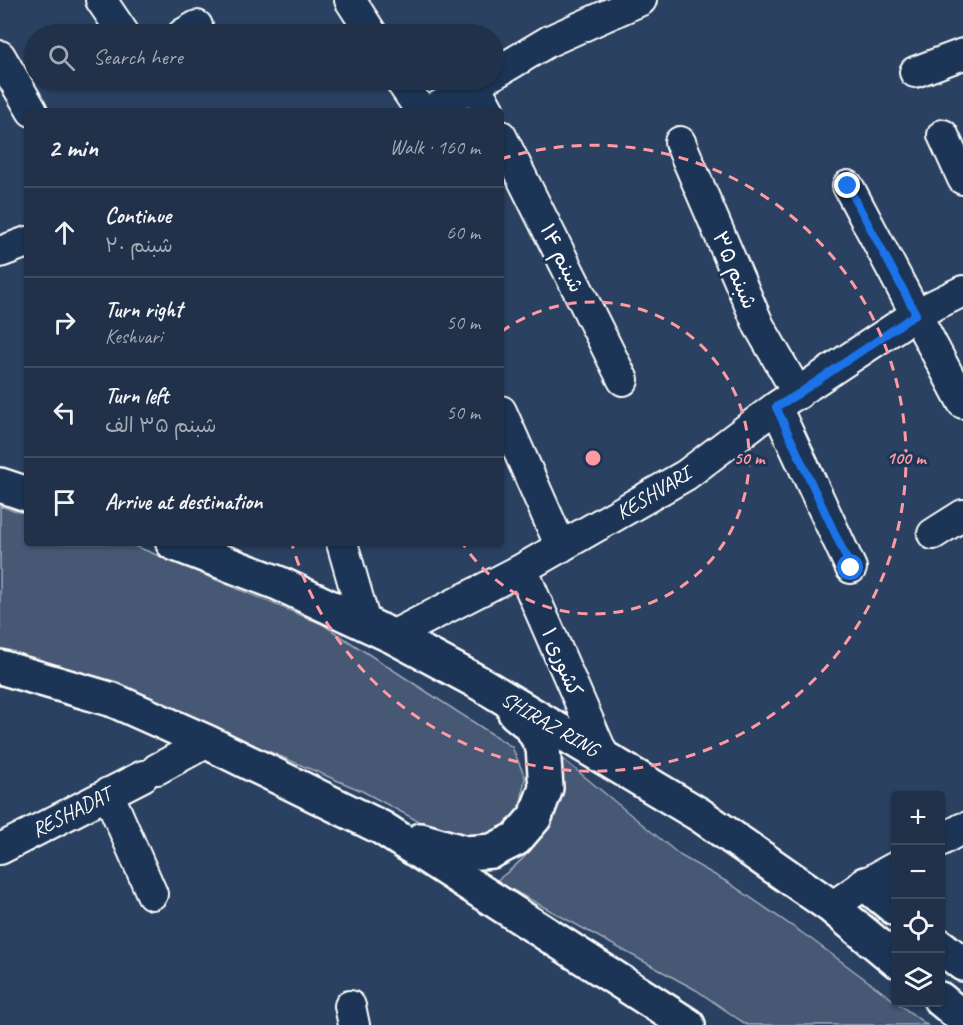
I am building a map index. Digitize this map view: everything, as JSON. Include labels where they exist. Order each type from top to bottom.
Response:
[{"type":"highway","points":[[0,485],[24,493]]},
{"type":"highway","name":"SHIRAZ RING","points":[[181,546],[278,583],[379,630],[476,681],[700,815],[832,907],[891,956]]},
{"type":"highway","points":[[0,667],[113,700],[207,742],[382,828],[688,1025]]},
{"type":"highway","points":[[382,828],[466,853],[492,851],[516,839],[535,817],[546,788],[543,747],[531,726],[476,681]]},
{"type":"highway","points":[[865,884],[891,905]]},
{"type":"highway","points":[[945,950],[963,964]]},
{"type":"highway","points":[[945,1003],[963,1018]]},
{"type":"street","points":[[101,0],[117,24]]},
{"type":"street","points":[[350,0],[366,24]]},
{"type":"street","points":[[504,67],[549,41],[641,0]]},
{"type":"street","points":[[915,72],[963,54]]},
{"type":"street","points":[[0,56],[31,108]]},
{"type":"street","points":[[406,90],[418,108]]},
{"type":"street","points":[[436,108],[466,90]]},
{"type":"street","points":[[486,90],[489,108]]},
{"type":"street","points":[[944,135],[963,179]]},
{"type":"street","name":"۱۴ شبنم","points":[[504,142],[623,380]]},
{"type":"street","name":"۳۵ شبنم","points":[[680,142],[759,326],[851,568]]},
{"type":"street","points":[[848,186],[963,403]]},
{"type":"street","points":[[0,252],[24,243]]},
{"type":"street","name":"KESHVARI","points":[[379,630],[522,569],[686,475],[787,401],[916,314],[963,291]]},
{"type":"street","points":[[504,418],[561,547]]},
{"type":"street","points":[[933,534],[963,515]]},
{"type":"street","points":[[343,546],[379,630]]},
{"type":"street","name":"۱ کشوری","points":[[522,569],[603,755]]},
{"type":"street","name":"RESHADAT","points":[[0,849],[207,742]]},
{"type":"street","points":[[108,793],[152,894]]},
{"type":"street","points":[[945,838],[963,828]]},
{"type":"street","points":[[832,907],[865,884],[891,870]]},
{"type":"shaded area","points":[[0,506],[24,513],[24,546],[134,546],[322,624],[512,747],[525,777],[519,818],[498,834],[444,835],[362,791],[162,706],[0,653]]},
{"type":"shaded area","points":[[563,759],[681,856],[729,883],[811,939],[891,998],[891,1007],[903,1007],[927,1025],[747,1025],[696,990],[496,881],[527,855],[537,842],[545,829],[556,798]]},
{"type":"route","points":[[848,186],[916,314],[776,407],[851,568]]}]
